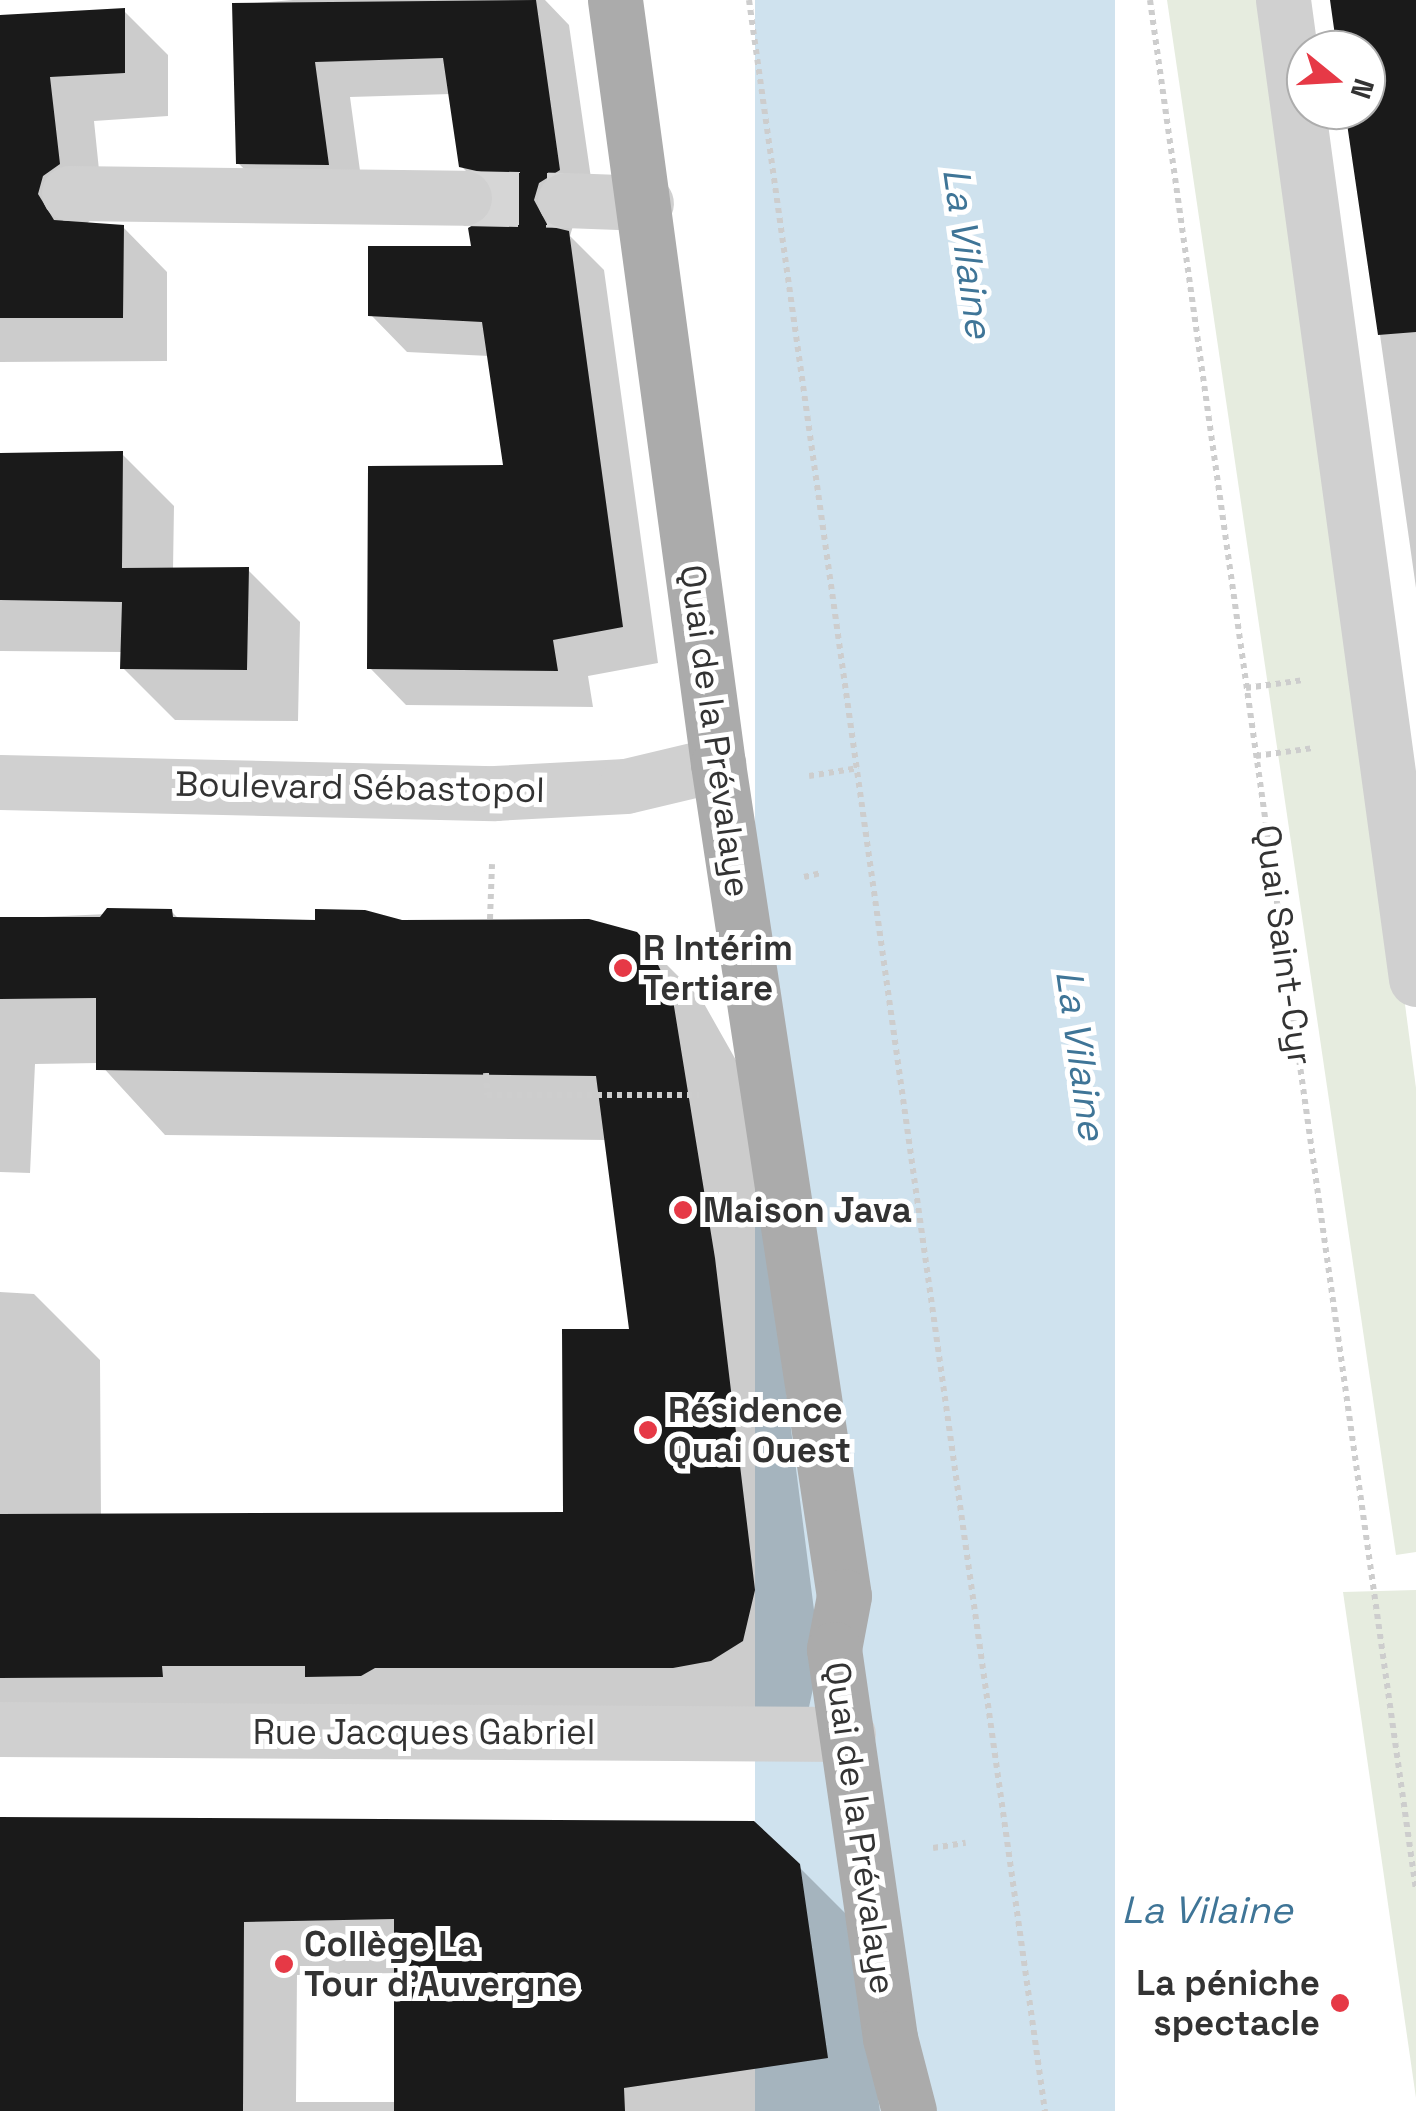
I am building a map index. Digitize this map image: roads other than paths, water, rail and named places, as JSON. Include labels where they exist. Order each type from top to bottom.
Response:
[{"type":"main road","name":"Quai de la Prévalaye","points":[[614,0],[646,203],[718,764],[844,1596],[834,1649],[890,2038],[909,2111]]},
{"type":"street","points":[[1282,0],[1416,979]]},
{"type":"street","points":[[69,193],[464,198]]},
{"type":"street","points":[[564,200],[646,203]]},
{"type":"street","name":"Boulevard Sébastopol","points":[[0,782],[495,793],[626,786],[718,764]]},
{"type":"street","name":"Rue Jacques Gabriel","points":[[0,1729],[848,1734]]},
{"type":"water","name":"La Vilaine","points":[[755,0],[1115,0],[1115,2111],[755,2111]]},
{"type":"tunnel","points":[[464,198],[565,200]]},
{"type":"place","name":"R Intérim Tertiare","points":[[623,968]]},
{"type":"place","name":"Maison Java","points":[[683,1210]]},
{"type":"place","name":"Résidence Quai Ouest","points":[[648,1430]]},
{"type":"place","name":"Collège La Tour d'Auvergne","points":[[284,1964]]},
{"type":"place","name":"La péniche spectacle","points":[[1340,2003]]}]
